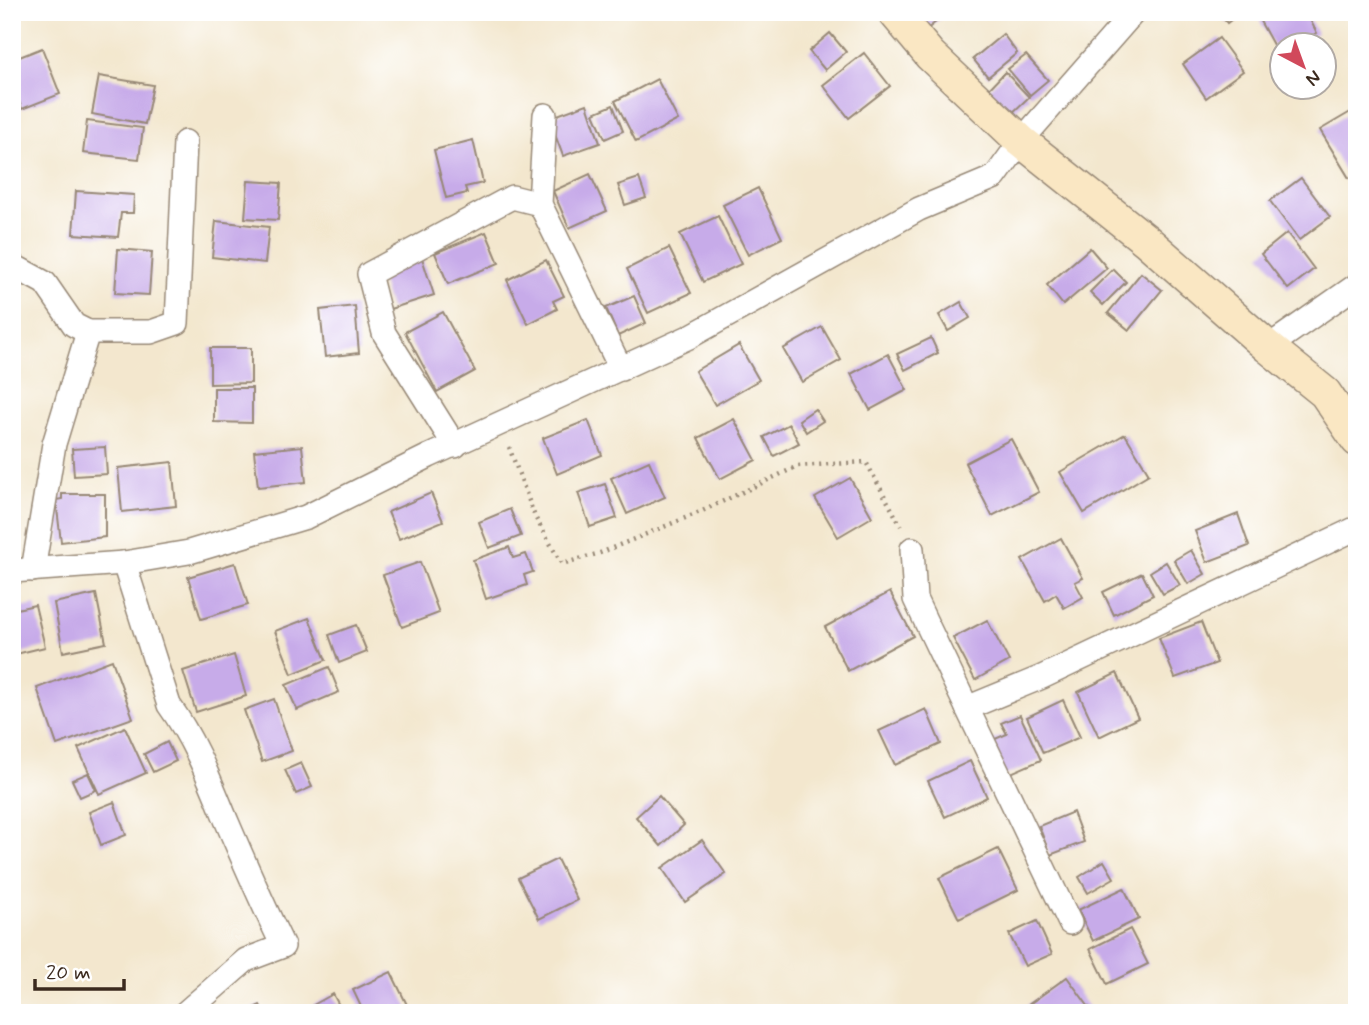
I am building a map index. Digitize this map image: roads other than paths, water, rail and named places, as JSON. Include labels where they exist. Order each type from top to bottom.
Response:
[{"type":"street","points":[[894,12],[930,55],[1021,141],[1147,241],[1325,393],[1357,440]]},
{"type":"street","points":[[88,332],[54,444],[23,570],[124,563],[189,552],[306,517],[429,456],[689,337],[919,209],[995,177],[1021,141],[1134,12]]},
{"type":"street","points":[[545,115],[540,204],[621,369]]},
{"type":"street","points":[[12,265],[45,283],[74,325],[88,332],[151,332],[177,323],[185,142]]},
{"type":"street","points":[[455,446],[384,333],[369,274],[512,197],[540,204]]},
{"type":"street","points":[[1268,347],[1357,285]]},
{"type":"street","points":[[967,708],[1042,677],[1357,528]]},
{"type":"street","points":[[912,549],[915,599],[1070,923]]},
{"type":"street","points":[[124,563],[169,705],[182,723],[200,758],[248,872],[283,946],[246,960],[185,1013]]}]
